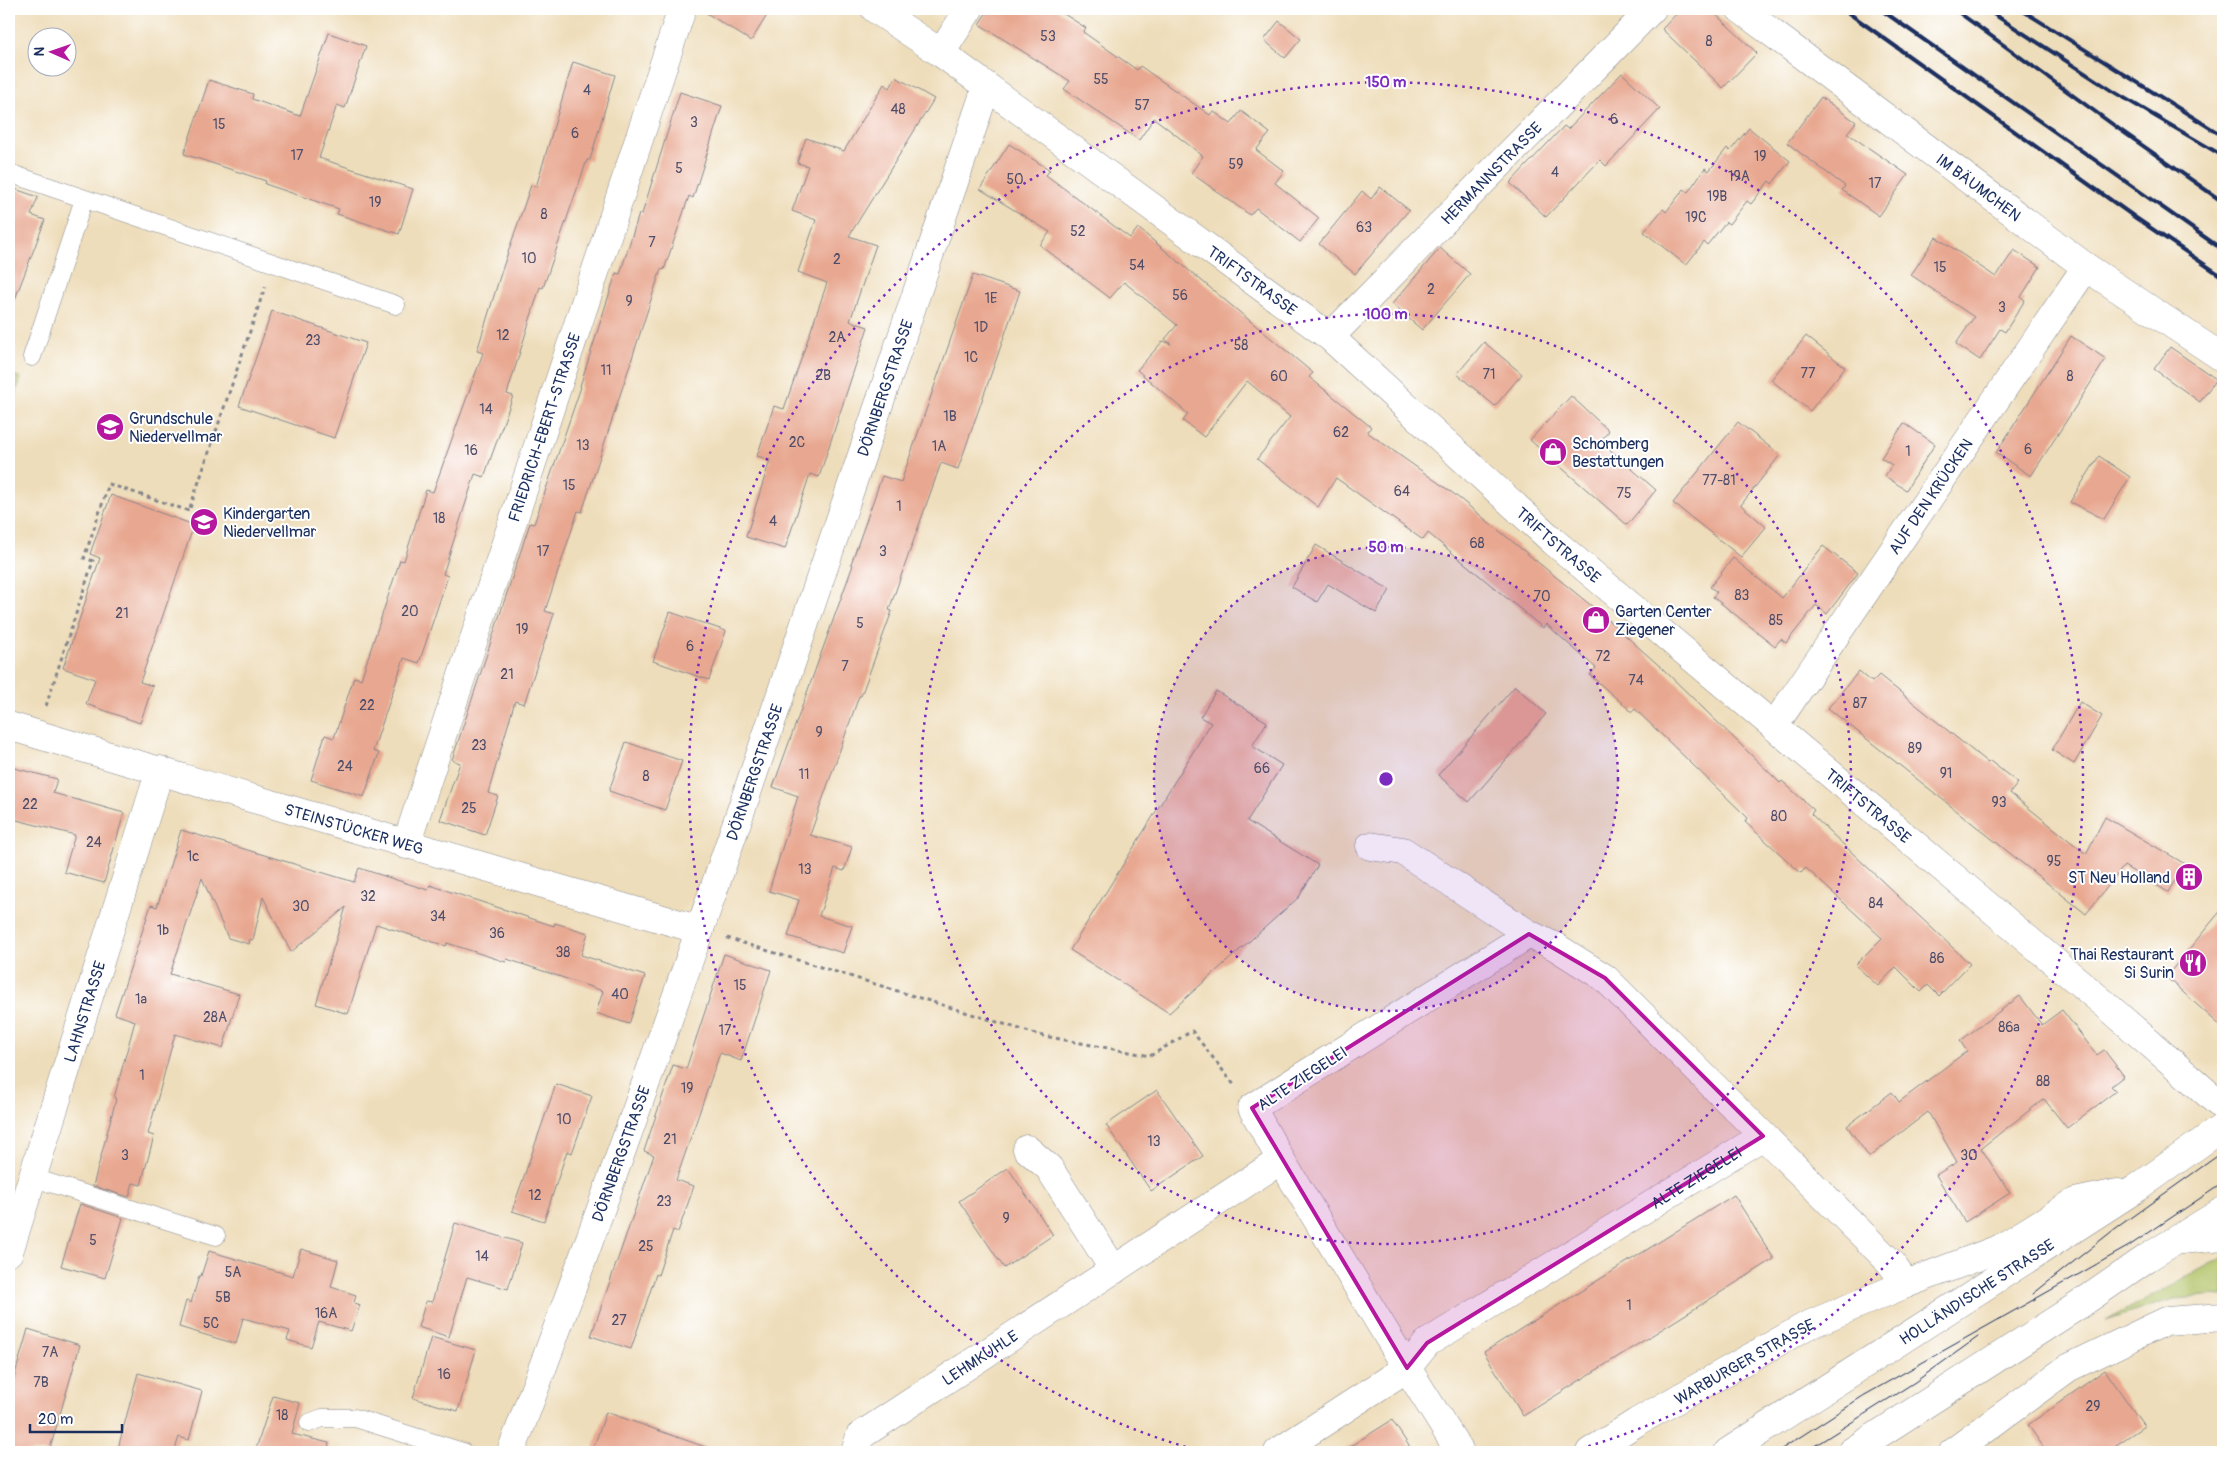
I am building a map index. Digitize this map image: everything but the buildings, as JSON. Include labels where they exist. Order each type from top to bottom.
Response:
[{"type":"main road","name":"FRIEDRICH-EBERT-STRASSE","points":[[406,845],[682,9]]},
{"type":"main road","name":"TRIFTSTRASSE","points":[[875,9],[941,53],[986,88],[1330,337],[1553,541],[2223,1107]]},
{"type":"main road","points":[[941,53],[968,9]]},
{"type":"main road","name":"HERMANNSTRASSE","points":[[1330,337],[1652,9]]},
{"type":"main road","name":"IM BÄUMCHEN","points":[[1740,9],[2086,267],[2223,358]]},
{"type":"main road","name":"DÖRNBERGSTRASSE","points":[[511,1452],[557,1331],[700,930],[986,88]]},
{"type":"main road","name":"AUF DEN KRÜCKEN","points":[[1774,726],[2086,267]]},
{"type":"main road","name":"STEINSTÜCKER WEG","points":[[9,726],[406,845],[700,930]]},
{"type":"main road","name":"LAHNSTRASSE","points":[[9,1252],[160,770]]},
{"type":"main road","name":"ALTE ZIEGELEI","points":[[1370,846],[1403,851],[1529,934],[1556,947],[1605,978],[1890,1262],[1906,1284]]},
{"type":"main road","name":"ALTE ZIEGELEI","points":[[1460,1452],[1281,1160],[1252,1108],[1529,934]]},
{"type":"main road","name":"HOLLÄNDISCHE STRASSE","points":[[1728,1452],[2137,1188],[2223,1127]]},
{"type":"main road","name":"ALTE ZIEGELEI","points":[[1407,1368],[1427,1343],[1763,1136]]},
{"type":"main road","points":[[1027,1149],[1049,1168],[1114,1270]]},
{"type":"main road","name":"LEHMKUHLE","points":[[855,1452],[860,1436],[1281,1160]]},
{"type":"main road","name":"WARBURGER STRASSE","points":[[1590,1452],[1637,1422],[1806,1326],[1906,1284],[2001,1248],[2074,1202],[2137,1188]]},
{"type":"main road","points":[[1851,1452],[2223,1210]]},
{"type":"main road","points":[[2174,1241],[2223,1236]]},
{"type":"main road","points":[[1953,1452],[2068,1368],[2166,1321],[2223,1317]]},
{"type":"main road","points":[[1278,1452],[1407,1368]]},
{"type":"lane","points":[[9,173],[396,305]]},
{"type":"lane","points":[[32,357],[84,199]]},
{"type":"lane","points":[[31,1177],[216,1236]]},
{"type":"lane","points":[[310,1423],[322,1418],[355,1418],[463,1452]]},
{"type":"path","points":[[37,735],[93,561],[84,558],[109,484],[189,511],[272,264]]},
{"type":"path","points":[[700,930],[1039,1035],[1150,1056],[1192,1031],[1252,1108]]},
{"type":"highlighted area","points":[[1529,934],[1605,978],[1763,1136],[1427,1343],[1407,1368],[1252,1108]]},
{"type":"green space","points":[[9,373],[21,378],[9,414]]},
{"type":"green space","points":[[2223,1257],[2223,1296],[2173,1299],[2106,1321]]},
{"type":"tram line","points":[[2033,1294],[2116,1228],[2223,1152]]},
{"type":"tram line","points":[[1777,1452],[1863,1396],[2129,1246],[2223,1183]]},
{"type":"tram line","points":[[1805,1452],[1915,1382],[1978,1337]]},
{"type":"railway","points":[[1843,9],[2136,218],[2223,277]]},
{"type":"railway","points":[[1880,9],[2223,250]]},
{"type":"railway","points":[[1954,9],[2223,202]]},
{"type":"railway","points":[[1986,9],[2114,92],[2223,156]]},
{"type":"railway","points":[[2020,9],[2223,136]]},
{"type":"place","name":"Grundschule Niedervellmar","points":[[110,427]]},
{"type":"place","name":"Schomberg Bestattungen","points":[[1553,452]]},
{"type":"place","name":"Kindergarten Niedervellmar","points":[[204,522]]},
{"type":"place","name":"Garten Center Ziegener","points":[[1596,620]]},
{"type":"place","name":"ST Neu Holland","points":[[2189,877]]},
{"type":"place","name":"Thai Restaurant Si Surin","points":[[2193,963]]}]
